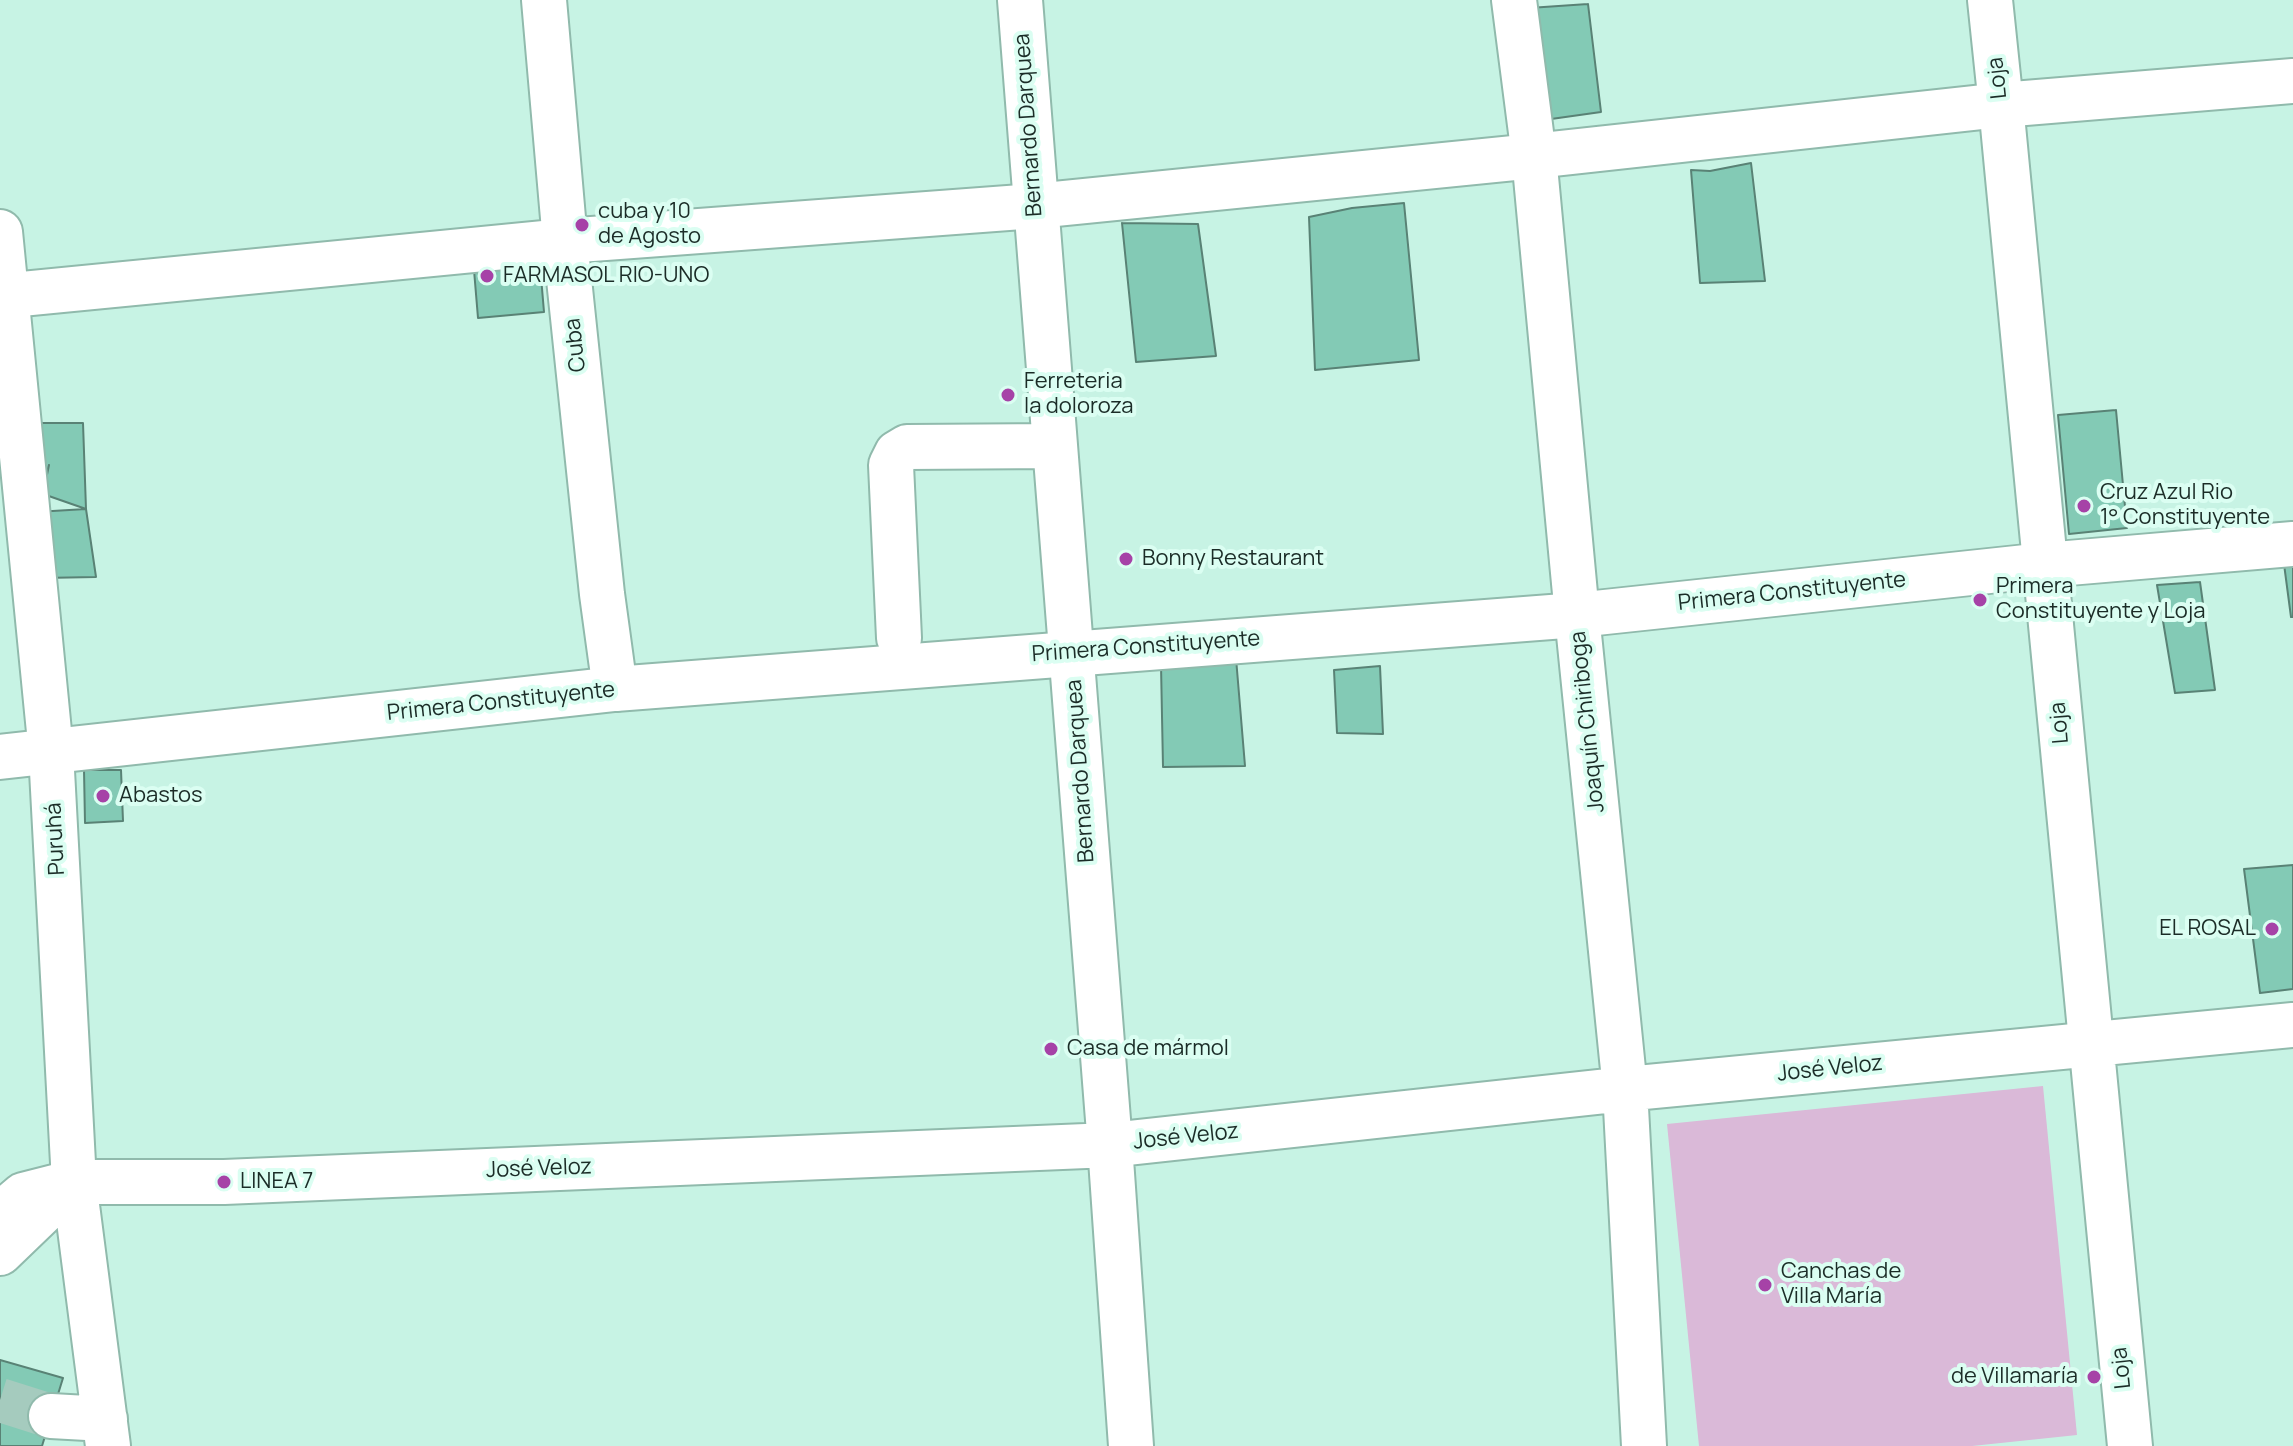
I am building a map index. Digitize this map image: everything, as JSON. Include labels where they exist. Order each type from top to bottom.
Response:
[{"type":"street","name":"Cuba","points":[[544,0],[565,241],[615,689]]},
{"type":"street","name":"Bernardo Darquea","points":[[1020,0],[1131,1446]]},
{"type":"street","name":"Joaquín Chiriboga","points":[[1514,0],[1534,156],[1625,1089],[1644,1446]]},
{"type":"street","name":"Loja","points":[[1990,0],[2130,1446]]},
{"type":"street","points":[[3,295],[565,241],[1035,206],[2001,105],[2293,81]]},
{"type":"street","name":"Puruhá","points":[[0,232],[3,295],[51,752],[74,1182],[107,1433]]},
{"type":"street","points":[[899,638],[891,465],[897,453],[907,447],[1055,446]]},
{"type":"street","name":"Primera Constituyente","points":[[0,757],[615,689],[1577,615],[2045,565],[2293,544]]},
{"type":"street","name":"José Veloz","points":[[0,1215],[23,1195],[74,1182],[224,1182],[1110,1145],[1625,1089],[2293,1025]]},
{"type":"street","points":[[0,1253],[74,1182]]},
{"type":"street","points":[[51,1416],[107,1433]]},
{"type":"shaded area","points":[[2043,1086],[2077,1435],[1972,1446],[1699,1446],[1667,1124]]},
{"type":"building","points":[[1588,4],[1601,112],[1544,120],[1529,8]]},
{"type":"building","points":[[1751,163],[1765,281],[1700,283],[1691,170],[1710,171]]},
{"type":"building","points":[[1404,203],[1419,360],[1315,370],[1309,217],[1352,208]]},
{"type":"building","points":[[1122,223],[1198,224],[1216,356],[1136,362]]},
{"type":"building","points":[[539,253],[544,312],[478,318],[473,258]]},
{"type":"building","points":[[2116,410],[2127,528],[2069,534],[2058,415]]},
{"type":"building","points":[[36,423],[83,423],[86,509],[43,494],[49,465],[36,512]]},
{"type":"building","points":[[86,509],[96,577],[42,578],[36,512]]},
{"type":"building","points":[[2284,564],[2293,564],[2293,617],[2291,617]]},
{"type":"building","points":[[2200,582],[2215,690],[2175,693],[2157,585]]},
{"type":"building","points":[[1236,658],[1245,766],[1163,767],[1161,665]]},
{"type":"building","points":[[1380,666],[1383,734],[1337,733],[1334,670]]},
{"type":"building","name":"Abastos","points":[[84,770],[121,770],[123,821],[85,823]]},
{"type":"building","name":"EL ROSAL","points":[[2293,865],[2293,989],[2260,993],[2244,869]]},
{"type":"building","points":[[0,1360],[63,1378],[42,1446],[0,1446]]},
{"type":"tunnel","points":[[0,1400],[51,1416]]},
{"type":"place","name":"cuba y 10 de Agosto","points":[[582,225]]},
{"type":"place","name":"FARMASOL RIO-UNO","points":[[487,276]]},
{"type":"place","name":"Ferreteria la doloroza","points":[[1008,395]]},
{"type":"place","name":"Cruz Azul Rio 1° Constituyente","points":[[2084,506]]},
{"type":"place","name":"Bonny Restaurant","points":[[1126,559]]},
{"type":"place","name":"Primera Constituyente y Loja","points":[[1980,600]]},
{"type":"place","name":"Abastos","points":[[103,796]]},
{"type":"place","name":"EL ROSAL","points":[[2272,929]]},
{"type":"place","name":"Casa de mármol","points":[[1051,1049]]},
{"type":"place","name":"LINEA 7","points":[[224,1182]]},
{"type":"place","name":"Canchas de Villa María","points":[[1765,1285]]},
{"type":"place","name":"de Villamaría","points":[[2094,1377]]}]
